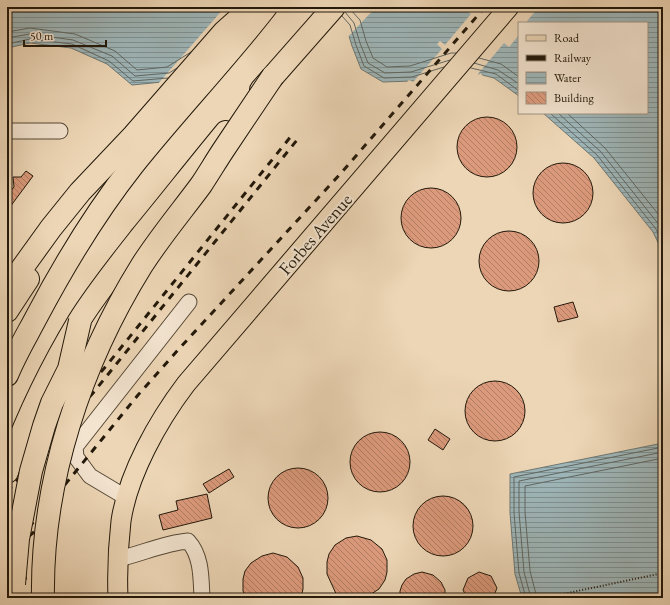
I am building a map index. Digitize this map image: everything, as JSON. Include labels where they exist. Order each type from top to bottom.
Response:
[{"type":"highway","points":[[7,289],[80,192],[134,135],[224,32],[252,7]]},
{"type":"highway","points":[[7,376],[64,266],[109,198],[159,134],[237,44],[266,7]]},
{"type":"highway","points":[[7,472],[24,427],[41,390],[80,321],[103,286],[189,177],[273,76],[334,7]]},
{"type":"highway","points":[[43,598],[44,557],[55,475],[82,386],[92,363],[122,301],[142,266],[168,226],[201,184],[273,76]]},
{"type":"highway","points":[[7,311],[51,244],[134,135]]},
{"type":"highway","points":[[13,598],[18,539],[31,470],[50,411],[69,369],[80,321]]},
{"type":"main road","name":"Forbes Avenue","points":[[118,598],[118,559],[121,520],[137,470],[164,415],[186,384],[509,7]]},
{"type":"lane","points":[[7,131],[60,131]]},
{"type":"lane","points":[[127,498],[90,476],[76,457],[75,447],[189,302]]},
{"type":"lane","points":[[118,559],[179,542],[188,541],[194,548],[200,566],[202,598]]},
{"type":"path","points":[[544,598],[663,573]]},
{"type":"water","points":[[7,7],[291,7],[172,81],[132,85],[107,64],[71,48],[30,43],[7,48]]},
{"type":"water","points":[[327,7],[663,7],[663,253],[653,232],[594,158],[544,114],[648,114],[648,22],[518,22],[518,95],[494,78],[455,68],[413,81],[383,82],[361,69],[346,26]]},
{"type":"water","points":[[663,443],[663,598],[522,598],[515,574],[510,513],[510,474]]},
{"type":"pier","points":[[225,7],[291,7],[286,12],[173,83],[157,85]]},
{"type":"pier","points":[[325,7],[376,7],[347,38],[344,27]]},
{"type":"pier","points":[[470,7],[539,7],[527,21],[528,22],[518,22],[518,36],[509,47],[504,43],[478,74],[479,75],[480,73],[484,77],[455,70],[413,83],[406,83],[409,80],[413,82],[442,49],[437,44],[440,41],[445,45],[471,14],[467,11]]},
{"type":"building","points":[[481,117],[493,117],[509,125],[515,135],[517,147],[515,159],[509,169],[493,177],[481,177],[465,169],[457,153],[457,141],[465,125]]},
{"type":"building","points":[[557,163],[569,163],[585,171],[591,181],[593,193],[591,205],[585,215],[569,223],[557,223],[541,215],[533,199],[533,187],[541,171]]},
{"type":"building","points":[[26,171],[33,176],[7,211],[7,195],[14,187],[13,177],[21,177]]},
{"type":"building","points":[[425,188],[437,188],[453,196],[459,206],[461,218],[459,230],[453,240],[437,248],[425,248],[409,240],[401,224],[401,212],[409,196]]},
{"type":"building","points":[[503,231],[515,231],[531,239],[537,249],[539,261],[537,273],[531,283],[515,291],[503,291],[487,283],[479,267],[479,255],[487,239]]},
{"type":"building","points":[[573,302],[578,317],[558,322],[554,307]]},
{"type":"building","points":[[489,381],[501,381],[517,389],[523,399],[525,411],[523,423],[517,433],[501,441],[489,441],[473,433],[465,417],[465,405],[473,389]]},
{"type":"building","points":[[435,429],[450,439],[443,450],[428,440]]},
{"type":"building","points":[[374,432],[386,432],[402,440],[408,450],[410,462],[408,474],[402,484],[386,492],[374,492],[358,484],[350,468],[350,456],[358,440]]},
{"type":"building","points":[[292,468],[304,468],[320,476],[326,486],[328,498],[326,510],[320,520],[304,528],[292,528],[276,520],[268,504],[268,492],[276,476]]},
{"type":"building","points":[[229,469],[234,477],[209,493],[203,484]]},
{"type":"building","points":[[207,494],[212,518],[163,530],[159,515],[178,510],[176,501]]},
{"type":"building","points":[[437,496],[449,496],[465,504],[471,514],[473,526],[471,538],[465,548],[449,556],[437,556],[421,548],[413,532],[413,520],[421,504]]},
{"type":"building","points":[[357,536],[371,540],[382,549],[387,560],[385,580],[379,589],[368,596],[357,598],[338,598],[327,574],[329,554],[335,545],[346,538]]},
{"type":"building","points":[[273,553],[287,557],[298,567],[303,578],[301,598],[246,598],[243,591],[245,571],[251,563],[262,556]]},
{"type":"building","points":[[422,572],[433,575],[441,582],[445,590],[445,598],[400,598],[400,591],[406,579],[414,574]]},
{"type":"building","points":[[479,572],[491,576],[497,588],[493,598],[467,598],[463,590],[468,578]]},
{"type":"railway","points":[[7,545],[24,533],[138,395],[342,172],[485,7]]},
{"type":"railway","points":[[39,448],[55,426],[107,365],[292,135]]},
{"type":"railway","points":[[7,492],[93,393],[297,140]]},
{"type":"railway","points":[[7,554],[34,532],[57,509]]},
{"type":"railway","points":[[7,585],[37,574]]}]
